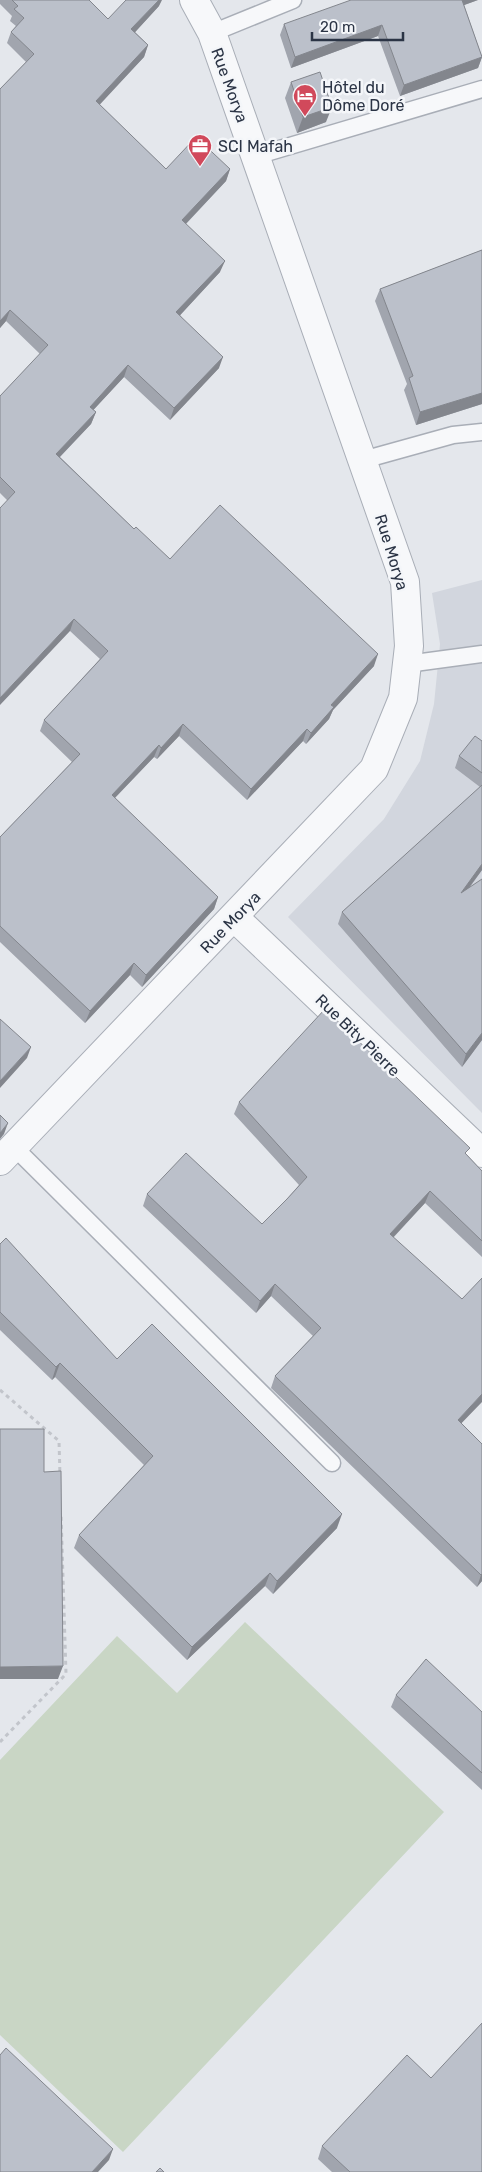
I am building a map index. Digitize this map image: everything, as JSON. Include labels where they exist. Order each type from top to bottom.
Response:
[{"type":"street","name":"Rue Morya","points":[[7,1154],[374,769],[403,698],[409,646],[405,582],[212,33],[194,0]]},
{"type":"street","name":"Rue Bity Pierre","points":[[234,918],[482,1153]]},
{"type":"lane","points":[[212,33],[293,0]]},
{"type":"lane","points":[[256,156],[482,89]]},
{"type":"lane","points":[[363,460],[453,435],[482,432]]},
{"type":"lane","points":[[407,664],[482,654]]},
{"type":"lane","points":[[7,1154],[332,1463]]},
{"type":"path","points":[[0,1390],[59,1441],[60,1480]]},
{"type":"path","points":[[0,1742],[66,1674],[61,1509]]},
{"type":"shaded area","points":[[482,580],[482,1113],[288,917],[384,819],[420,761],[434,704],[440,644],[432,593]]},
{"type":"green space","points":[[245,1622],[444,1812],[123,2152],[0,2035],[0,1760],[117,1636],[177,1693]]},
{"type":"building","points":[[12,0],[89,0],[108,19],[126,0],[159,0],[131,29],[148,45],[96,101],[166,169],[196,137],[230,169],[182,220],[225,261],[176,312],[223,357],[174,408],[128,365],[90,407],[96,412],[56,454],[134,529],[136,527],[170,559],[220,505],[378,654],[331,705],[334,707],[311,733],[307,729],[251,789],[183,724],[161,748],[159,745],[112,795],[218,897],[146,975],[134,963],[90,1011],[0,926],[0,837],[80,754],[44,720],[108,651],[74,619],[0,698],[0,508],[15,492],[0,477],[0,396],[48,345],[10,310],[0,321],[0,89],[34,54],[11,32],[24,18],[14,9],[18,6]]},
{"type":"building","points":[[351,0],[462,0],[482,57],[404,85],[382,25],[295,57],[284,24]]},
{"type":"building","points":[[320,72],[332,107],[303,117],[291,82]]},
{"type":"building","points":[[482,250],[482,393],[420,412],[409,378],[413,376],[380,289]]},
{"type":"building","points":[[475,736],[482,741],[482,773],[459,756]]},
{"type":"building","points":[[482,785],[482,864],[461,893],[482,879],[482,1033],[466,1054],[342,912]]},
{"type":"building","points":[[325,1009],[470,1148],[465,1153],[482,1171],[482,1241],[430,1191],[390,1234],[462,1299],[482,1278],[482,1394],[458,1420],[482,1444],[481,1575],[275,1376],[321,1328],[275,1284],[260,1301],[147,1194],[186,1153],[262,1224],[287,1199],[307,1177],[239,1102]]},
{"type":"building","points":[[0,1019],[31,1047],[0,1081]]},
{"type":"building","points":[[0,1115],[8,1123],[0,1133]]},
{"type":"building","points":[[6,1238],[117,1359],[152,1324],[342,1514],[277,1581],[270,1573],[192,1647],[79,1535],[153,1456],[60,1363],[56,1367],[0,1312],[0,1244]]},
{"type":"building","points":[[0,1429],[44,1429],[44,1472],[61,1471],[63,1666],[0,1667]]},
{"type":"building","points":[[426,1659],[482,1712],[482,1773],[396,1695]]},
{"type":"building","points":[[482,2023],[482,2172],[350,2172],[322,2146],[407,2055],[431,2078]]},
{"type":"building","points":[[6,2048],[113,2149],[92,2172],[0,2172],[0,2055]]},
{"type":"building","points":[[160,2168],[164,2172],[156,2172]]},
{"type":"place","name":"Hôtel du Dôme Doré","points":[[305,117]]},
{"type":"place","name":"SCI Mafah","points":[[200,167]]}]
